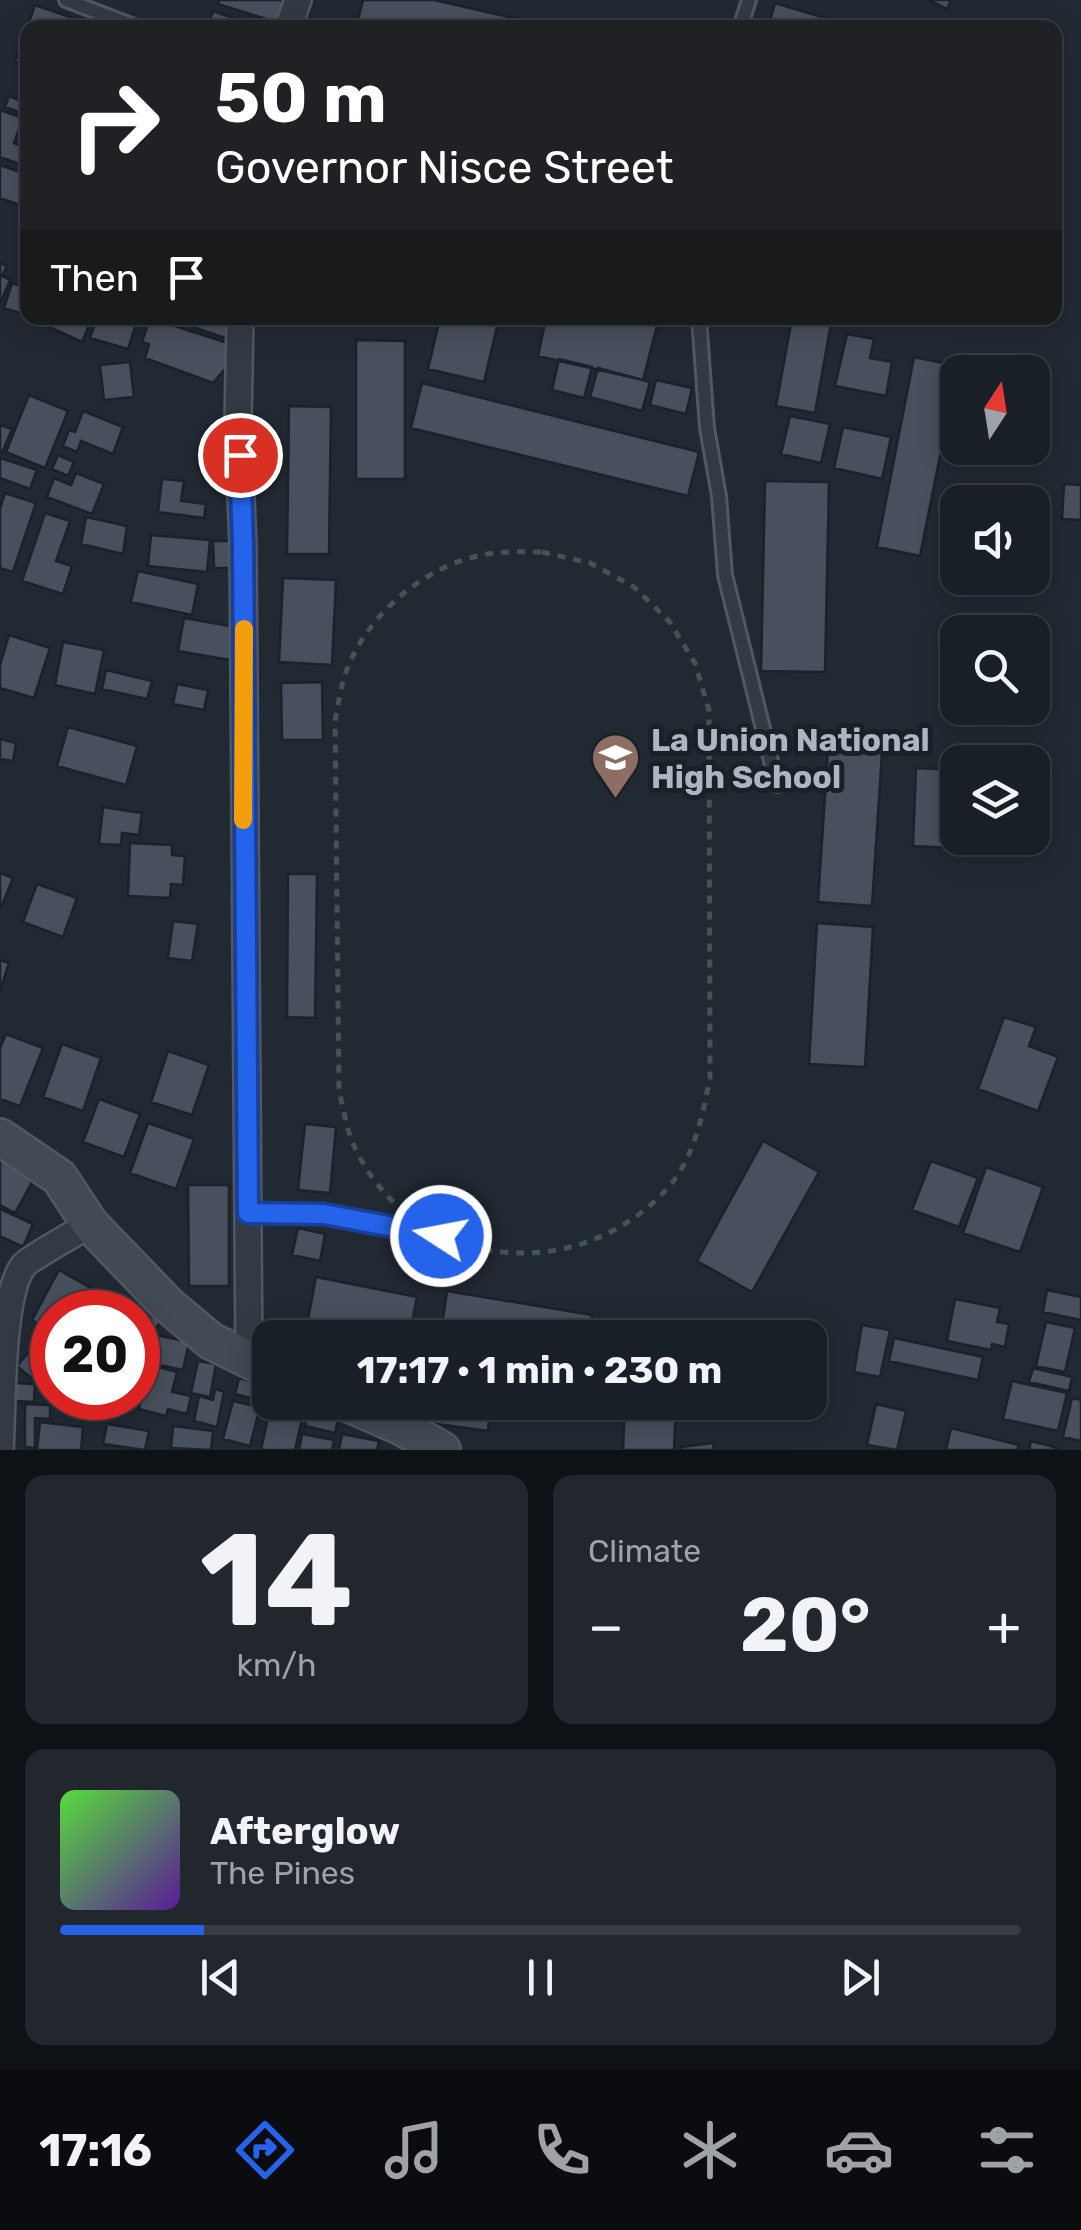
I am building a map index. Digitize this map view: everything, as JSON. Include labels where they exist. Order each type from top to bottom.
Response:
[{"type":"street","points":[[240,325],[248,1213],[256,1320]]},
{"type":"street","points":[[0,1137],[59,1176],[90,1224],[168,1305],[211,1341],[252,1362]]},
{"type":"street","points":[[0,1450],[4,1346],[17,1276],[26,1263],[90,1224]]},
{"type":"street","points":[[386,1420],[442,1450]]},
{"type":"lane","points":[[66,0],[118,20]]},
{"type":"lane","points":[[700,325],[707,428],[719,496],[725,575],[777,785]]},
{"type":"lane","points":[[248,1213],[324,1214],[441,1236]]},
{"type":"path","points":[[542,552],[590,563],[634,587],[670,621],[695,663],[709,710],[710,1078],[698,1136],[667,1189],[620,1229],[562,1252],[500,1254],[441,1236],[391,1200],[356,1150],[339,1091],[335,720],[346,673],[369,630],[402,594],[444,568],[492,553],[542,552]]},
{"type":"building","points":[[219,0],[286,0],[280,20],[218,4]]},
{"type":"building","points":[[363,0],[434,0],[523,20],[358,20]]},
{"type":"building","points":[[928,0],[951,0],[947,9]]},
{"type":"building","points":[[775,3],[832,20],[770,20]]},
{"type":"building","points":[[35,5],[78,20],[30,20]]},
{"type":"building","points":[[213,11],[238,20],[210,20]]},
{"type":"building","points":[[9,96],[20,100],[20,113],[5,107]]},
{"type":"building","points":[[0,110],[20,117],[14,143],[20,146],[20,164],[0,157]]},
{"type":"building","points":[[0,165],[20,172],[20,205],[0,198]]},
{"type":"building","points":[[0,263],[7,266],[2,276],[10,280],[0,304]]},
{"type":"building","points":[[12,283],[20,286],[20,313],[4,308]]},
{"type":"building","points":[[44,325],[89,325],[82,342]]},
{"type":"building","points":[[95,325],[136,325],[128,349],[90,338]]},
{"type":"building","points":[[148,325],[172,325],[237,346],[228,370],[213,383],[145,358],[149,344],[142,342]]},
{"type":"building","points":[[187,325],[235,325],[233,337]]},
{"type":"building","points":[[438,325],[497,325],[484,382],[428,369]]},
{"type":"building","points":[[545,325],[657,325],[643,380],[538,356]]},
{"type":"building","points":[[791,325],[831,325],[815,413],[776,406]]},
{"type":"building","points":[[847,334],[874,339],[870,358],[892,362],[886,396],[835,386]]},
{"type":"building","points":[[356,340],[405,341],[405,479],[356,479]]},
{"type":"building","points":[[914,357],[940,362],[940,456],[920,556],[877,547]]},
{"type":"building","points":[[559,359],[592,367],[584,398],[552,390]]},
{"type":"building","points":[[130,362],[134,397],[104,400],[100,365]]},
{"type":"building","points":[[598,368],[650,382],[642,411],[590,397]]},
{"type":"building","points":[[656,380],[692,388],[686,414],[650,405]]},
{"type":"building","points":[[422,383],[699,452],[688,496],[411,428]]},
{"type":"building","points":[[29,395],[68,411],[45,468],[6,452]]},
{"type":"building","points":[[289,406],[331,407],[329,554],[287,554]]},
{"type":"building","points":[[83,411],[123,427],[113,454],[81,441],[77,452],[63,446],[69,430],[75,432]]},
{"type":"building","points":[[790,416],[830,424],[821,463],[781,454]]},
{"type":"building","points":[[0,425],[12,429],[2,453],[0,452]]},
{"type":"building","points":[[843,427],[891,437],[882,479],[834,468]]},
{"type":"building","points":[[58,455],[74,462],[68,476],[52,469]]},
{"type":"building","points":[[0,458],[37,470],[30,489],[0,478]]},
{"type":"building","points":[[76,473],[104,484],[92,514],[47,497],[54,478],[71,485]]},
{"type":"building","points":[[162,479],[184,481],[181,501],[206,504],[204,518],[158,512]]},
{"type":"building","points":[[765,481],[829,482],[825,672],[761,671]]},
{"type":"building","points":[[1064,484],[1081,485],[1081,520],[1062,519]]},
{"type":"building","points":[[5,493],[36,503],[13,572],[0,568],[0,508]]},
{"type":"building","points":[[45,513],[70,521],[56,561],[72,566],[63,594],[22,581]]},
{"type":"building","points":[[86,517],[127,526],[123,554],[81,544]]},
{"type":"building","points":[[151,535],[210,540],[207,572],[148,566]]},
{"type":"building","points":[[213,541],[231,541],[231,568],[214,568]]},
{"type":"building","points":[[138,571],[198,584],[192,615],[131,602]]},
{"type":"building","points":[[283,578],[336,580],[332,665],[279,662]]},
{"type":"building","points":[[184,618],[241,628],[236,661],[178,651]]},
{"type":"building","points":[[9,635],[50,648],[34,698],[0,688],[0,665]]},
{"type":"building","points":[[63,642],[104,650],[95,694],[55,685]]},
{"type":"building","points":[[106,670],[152,681],[147,699],[102,689]]},
{"type":"building","points":[[322,682],[323,740],[282,740],[281,683]]},
{"type":"building","points":[[177,684],[208,690],[204,710],[173,704]]},
{"type":"building","points":[[68,727],[137,746],[126,785],[57,766]]},
{"type":"building","points":[[829,734],[883,738],[872,906],[818,902]]},
{"type":"building","points":[[0,739],[16,743],[13,761],[0,759]]},
{"type":"building","points":[[916,768],[940,769],[940,847],[913,846]]},
{"type":"building","points":[[103,807],[142,813],[139,835],[122,833],[121,845],[99,844]]},
{"type":"building","points":[[130,843],[172,845],[172,855],[185,856],[183,885],[171,884],[170,898],[128,896]]},
{"type":"building","points":[[0,873],[13,878],[0,910]]},
{"type":"building","points":[[288,874],[317,874],[315,1018],[287,1017]]},
{"type":"building","points":[[37,884],[77,898],[63,937],[23,922]]},
{"type":"building","points":[[173,921],[198,924],[192,961],[168,958]]},
{"type":"building","points":[[817,923],[873,927],[865,1067],[809,1064]]},
{"type":"building","points":[[0,960],[9,963],[0,991]]},
{"type":"building","points":[[1004,1017],[1036,1027],[1029,1046],[1058,1057],[1038,1111],[978,1089]]},
{"type":"building","points":[[6,1034],[43,1048],[20,1106],[0,1099],[0,1048]]},
{"type":"building","points":[[62,1044],[101,1058],[83,1111],[43,1097]]},
{"type":"building","points":[[168,1051],[209,1065],[192,1115],[151,1102]]},
{"type":"building","points":[[99,1099],[140,1114],[124,1157],[83,1142]]},
{"type":"building","points":[[148,1123],[194,1139],[176,1189],[130,1173]]},
{"type":"building","points":[[305,1124],[336,1127],[330,1193],[298,1190]]},
{"type":"building","points":[[763,1141],[819,1172],[752,1292],[697,1261]]},
{"type":"building","points":[[0,1156],[36,1175],[15,1213],[0,1205]]},
{"type":"building","points":[[931,1161],[978,1178],[959,1227],[912,1210]]},
{"type":"building","points":[[986,1167],[1043,1187],[1020,1252],[963,1233]]},
{"type":"building","points":[[188,1185],[229,1185],[229,1286],[189,1286]]},
{"type":"building","points":[[0,1209],[33,1224],[23,1247],[0,1236]]},
{"type":"building","points":[[298,1228],[325,1234],[320,1261],[292,1255]]},
{"type":"building","points":[[59,1270],[94,1290],[48,1290]]},
{"type":"building","points":[[316,1277],[417,1297],[413,1320],[308,1319]]},
{"type":"building","points":[[1047,1290],[1081,1297],[1081,1320],[1043,1312]]},
{"type":"building","points":[[447,1291],[592,1315],[591,1320],[443,1320]]},
{"type":"building","points":[[955,1299],[1000,1308],[997,1322],[1009,1324],[1005,1347],[992,1344],[991,1350],[947,1341]]},
{"type":"building","points":[[1046,1322],[1075,1328],[1065,1372],[1036,1366]]},
{"type":"building","points":[[862,1325],[890,1330],[880,1377],[854,1372]]},
{"type":"building","points":[[160,1336],[189,1342],[183,1370],[160,1365]]},
{"type":"building","points":[[894,1338],[983,1357],[978,1380],[889,1361]]},
{"type":"building","points":[[30,1350],[30,1377],[17,1366]]},
{"type":"building","points":[[198,1361],[216,1364],[210,1397],[191,1393]]},
{"type":"building","points":[[160,1368],[177,1372],[172,1392],[191,1396],[187,1414],[168,1409],[166,1416],[160,1414]]},
{"type":"building","points":[[1033,1368],[1072,1377],[1069,1391],[1029,1382]]},
{"type":"building","points":[[239,1378],[252,1382],[252,1398],[235,1394]]},
{"type":"building","points":[[1012,1381],[1067,1393],[1058,1431],[1003,1419]]},
{"type":"building","points":[[15,1383],[30,1384],[30,1402],[15,1401]]},
{"type":"building","points":[[215,1389],[224,1392],[217,1427],[194,1421],[199,1396],[213,1400]]},
{"type":"building","points":[[1072,1398],[1081,1400],[1081,1441],[1063,1437]]},
{"type":"building","points":[[233,1401],[252,1405],[252,1420],[257,1420],[250,1446],[223,1439]]},
{"type":"building","points":[[25,1404],[30,1404],[30,1420],[35,1420],[35,1448],[25,1447]]},
{"type":"building","points":[[876,1404],[906,1411],[897,1450],[867,1445]]},
{"type":"building","points":[[267,1420],[302,1420],[295,1450],[261,1450]]},
{"type":"building","points":[[306,1420],[338,1420],[335,1433],[305,1426]]},
{"type":"building","points":[[429,1420],[489,1420],[488,1431],[429,1423]]},
{"type":"building","points":[[624,1420],[675,1420],[674,1450],[623,1450]]},
{"type":"building","points":[[40,1422],[83,1427],[81,1450],[37,1450]]},
{"type":"building","points":[[107,1424],[149,1431],[145,1450],[103,1444]]},
{"type":"building","points":[[173,1426],[213,1431],[211,1450],[171,1448]]},
{"type":"building","points":[[951,1428],[1019,1445],[1017,1450],[946,1450]]},
{"type":"building","points":[[302,1434],[334,1440],[332,1450],[299,1450]]},
{"type":"building","points":[[342,1434],[379,1441],[377,1450],[339,1450]]},
{"type":"building","points":[[1031,1441],[1058,1448],[1029,1450]]},
{"type":"building","points":[[713,1443],[714,1450],[681,1450],[681,1447]]},
{"type":"slow traffic","points":[[243,820],[244,629]]},
{"type":"place","name":"La Union National High School","points":[[616,800]]},
{"type":"route","points":[[240,455],[248,1213],[324,1214],[441,1236]]}]
